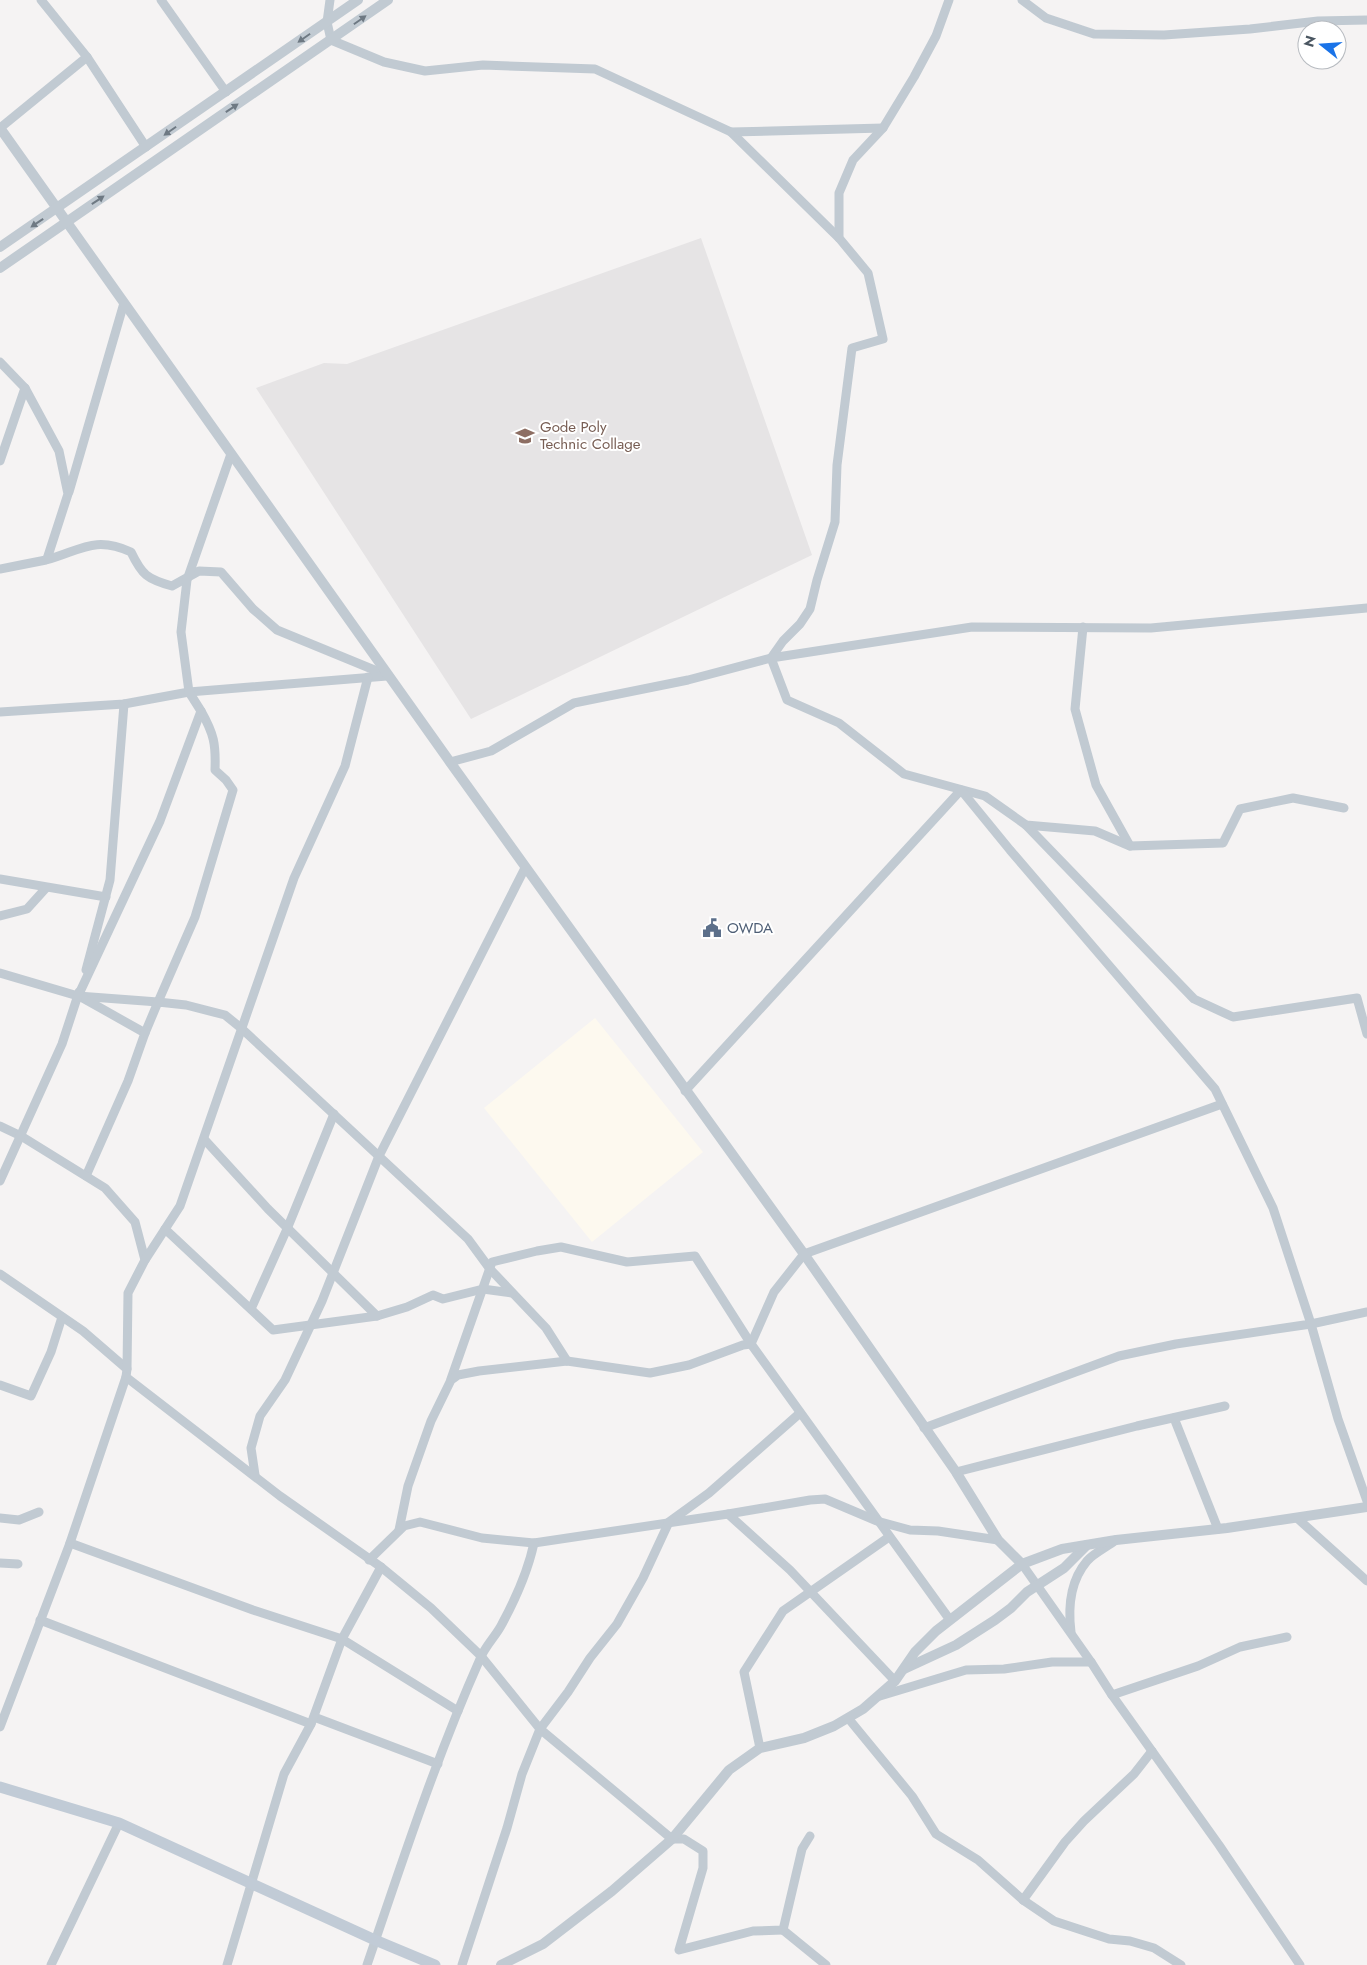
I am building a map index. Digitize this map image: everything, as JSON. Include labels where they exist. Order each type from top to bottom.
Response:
[{"type":"main road","points":[[0,1787],[119,1823],[375,1940],[435,1965]]},
{"type":"street","points":[[41,0],[87,57],[146,147]]},
{"type":"street","points":[[161,0],[226,92]]},
{"type":"street","points":[[330,0],[327,22],[331,40]]},
{"type":"street","points":[[0,247],[58,209],[358,0]]},
{"type":"street","points":[[0,268],[388,0]]},
{"type":"street","points":[[838,238],[839,193],[853,160],[883,128],[914,77],[936,36],[949,0]]},
{"type":"street","points":[[1022,0],[1046,18],[1094,34],[1164,36],[1318,21],[1367,20]]},
{"type":"street","points":[[331,40],[384,62],[425,71],[483,64],[595,69],[731,132],[838,238],[868,273],[883,339],[852,348],[837,465],[835,522],[810,609],[800,624],[784,640],[771,658]]},
{"type":"street","points":[[87,57],[0,128],[525,868],[804,1254],[956,1472],[998,1540],[1022,1564],[1300,1965]]},
{"type":"street","points":[[731,132],[883,128]]},
{"type":"street","points":[[47,559],[124,303]]},
{"type":"street","points":[[0,362],[25,388],[59,451],[68,494]]},
{"type":"street","points":[[0,460],[25,388]]},
{"type":"street","points":[[86,1176],[128,1082],[145,1032],[195,917],[233,790],[215,770],[216,752],[212,732],[189,692],[181,632],[187,580],[231,454]]},
{"type":"street","points":[[0,568],[47,559],[89,545],[118,546],[131,552],[139,569],[154,580],[172,586],[187,580],[199,571],[221,572],[253,609],[277,630],[389,676]]},
{"type":"street","points":[[450,762],[491,751],[574,703],[688,680],[771,658],[972,627],[1151,628],[1367,608]]},
{"type":"street","points":[[1083,628],[1075,709],[1096,785],[1130,846]]},
{"type":"street","points":[[771,658],[788,700],[839,723],[904,774],[985,796],[1026,825],[1194,999],[1233,1017],[1356,998],[1367,1034]]},
{"type":"street","points":[[0,712],[124,704],[189,692],[389,676]]},
{"type":"street","points":[[0,1727],[70,1543],[127,1373],[128,1293],[180,1206],[213,1115],[219,1089],[269,955],[294,878],[345,766],[368,678]]},
{"type":"street","points":[[0,1181],[62,1044],[78,996],[106,897],[110,880],[124,704]]},
{"type":"street","points":[[78,996],[160,821],[201,711]]},
{"type":"street","points":[[685,1091],[961,790]]},
{"type":"street","points":[[961,790],[1010,850],[1215,1089],[1273,1208],[1311,1324],[1338,1419],[1367,1502]]},
{"type":"street","points":[[1026,825],[1095,831],[1130,846],[1223,843],[1240,809],[1293,798],[1344,808]]},
{"type":"street","points":[[255,1476],[251,1448],[260,1416],[285,1380],[312,1324],[379,1156],[525,868]]},
{"type":"street","points":[[0,879],[106,897]]},
{"type":"street","points":[[0,916],[27,909],[46,888]]},
{"type":"street","points":[[1,975],[78,996],[186,1005],[224,1015],[241,1028],[468,1239],[490,1269],[546,1328],[567,1361]]},
{"type":"street","points":[[78,996],[145,1032]]},
{"type":"street","points":[[751,1344],[774,1292],[804,1254],[1222,1104]]},
{"type":"street","points":[[251,1309],[288,1229],[334,1114]]},
{"type":"street","points":[[0,1126],[21,1136],[105,1188],[135,1222],[146,1260]]},
{"type":"street","points":[[204,1139],[288,1229],[377,1316]]},
{"type":"street","points":[[166,1229],[273,1330],[377,1316],[407,1307],[433,1295],[443,1299],[483,1289],[512,1293]]},
{"type":"street","points":[[399,1530],[408,1486],[431,1421],[451,1380],[492,1262],[538,1250],[561,1247],[627,1262],[695,1256],[751,1344],[950,1620]]},
{"type":"street","points":[[0,1274],[83,1331],[127,1373],[255,1476],[287,1501],[381,1567],[431,1608],[481,1656],[540,1729],[672,1839],[684,1839],[703,1851],[703,1868],[679,1950],[752,1931],[783,1930],[826,1965]]},
{"type":"street","points":[[924,1428],[1119,1356],[1176,1344],[1311,1324],[1367,1312]]},
{"type":"street","points":[[0,1385],[31,1396],[52,1352],[62,1317]]},
{"type":"street","points":[[451,1380],[458,1375],[479,1371],[567,1361],[650,1373],[689,1365],[743,1345],[751,1344]]},
{"type":"street","points":[[956,1472],[1225,1406]]},
{"type":"street","points":[[462,1965],[507,1828],[522,1774],[540,1729],[568,1692],[590,1658],[617,1624],[643,1578],[670,1522],[710,1492],[800,1413]]},
{"type":"street","points":[[1174,1418],[1218,1529]]},
{"type":"street","points":[[369,1560],[404,1526],[420,1522],[482,1538],[534,1543],[810,1500],[825,1500],[877,1521],[910,1530],[938,1531],[998,1540]]},
{"type":"street","points":[[501,1965],[543,1944],[612,1891],[672,1839],[729,1770],[760,1748],[804,1738],[834,1726],[863,1709],[880,1696],[895,1681],[915,1652],[936,1631],[1022,1564],[1062,1549],[1116,1540],[1218,1529],[1367,1508]]},
{"type":"street","points":[[0,1518],[19,1520],[39,1512]]},
{"type":"street","points":[[728,1514],[790,1570],[895,1681]]},
{"type":"street","points":[[1297,1518],[1367,1581]]},
{"type":"street","points":[[760,1748],[744,1672],[783,1611],[889,1536]]},
{"type":"street","points":[[1072,1635],[1069,1616],[1071,1595],[1077,1578],[1087,1561],[1116,1540]]},
{"type":"street","points":[[70,1543],[253,1610],[342,1639],[458,1711]]},
{"type":"street","points":[[366,1965],[458,1711],[481,1656],[506,1616],[529,1567],[534,1543]]},
{"type":"street","points":[[903,1669],[956,1645],[1011,1608],[1027,1592],[1064,1568],[1087,1545]]},
{"type":"street","points":[[0,1563],[18,1564]]},
{"type":"street","points":[[227,1965],[284,1774],[312,1720],[342,1639],[381,1567]]},
{"type":"street","points":[[40,1620],[438,1764]]},
{"type":"street","points":[[1112,1695],[1198,1666],[1240,1647],[1287,1637]]},
{"type":"street","points":[[880,1696],[966,1670],[1004,1669],[1052,1662],[1091,1662]]},
{"type":"street","points":[[848,1718],[912,1796],[936,1834],[978,1860],[1023,1900],[1054,1921],[1109,1939],[1130,1941],[1154,1948],[1181,1965]]},
{"type":"street","points":[[1023,1900],[1065,1842],[1084,1821],[1134,1774],[1152,1752]]},
{"type":"street","points":[[51,1965],[119,1823]]},
{"type":"street","points":[[783,1930],[802,1848],[810,1836]]},
{"type":"shaded area","points":[[701,238],[812,555],[471,719],[256,388],[324,363],[347,364]]},
{"type":"shaded area","points":[[595,1018],[703,1152],[592,1242],[484,1108]]},
{"type":"place","name":"Gode Poly Technic Collage","points":[[525,436]]},
{"type":"place","name":"OWDA","points":[[712,928]]}]
